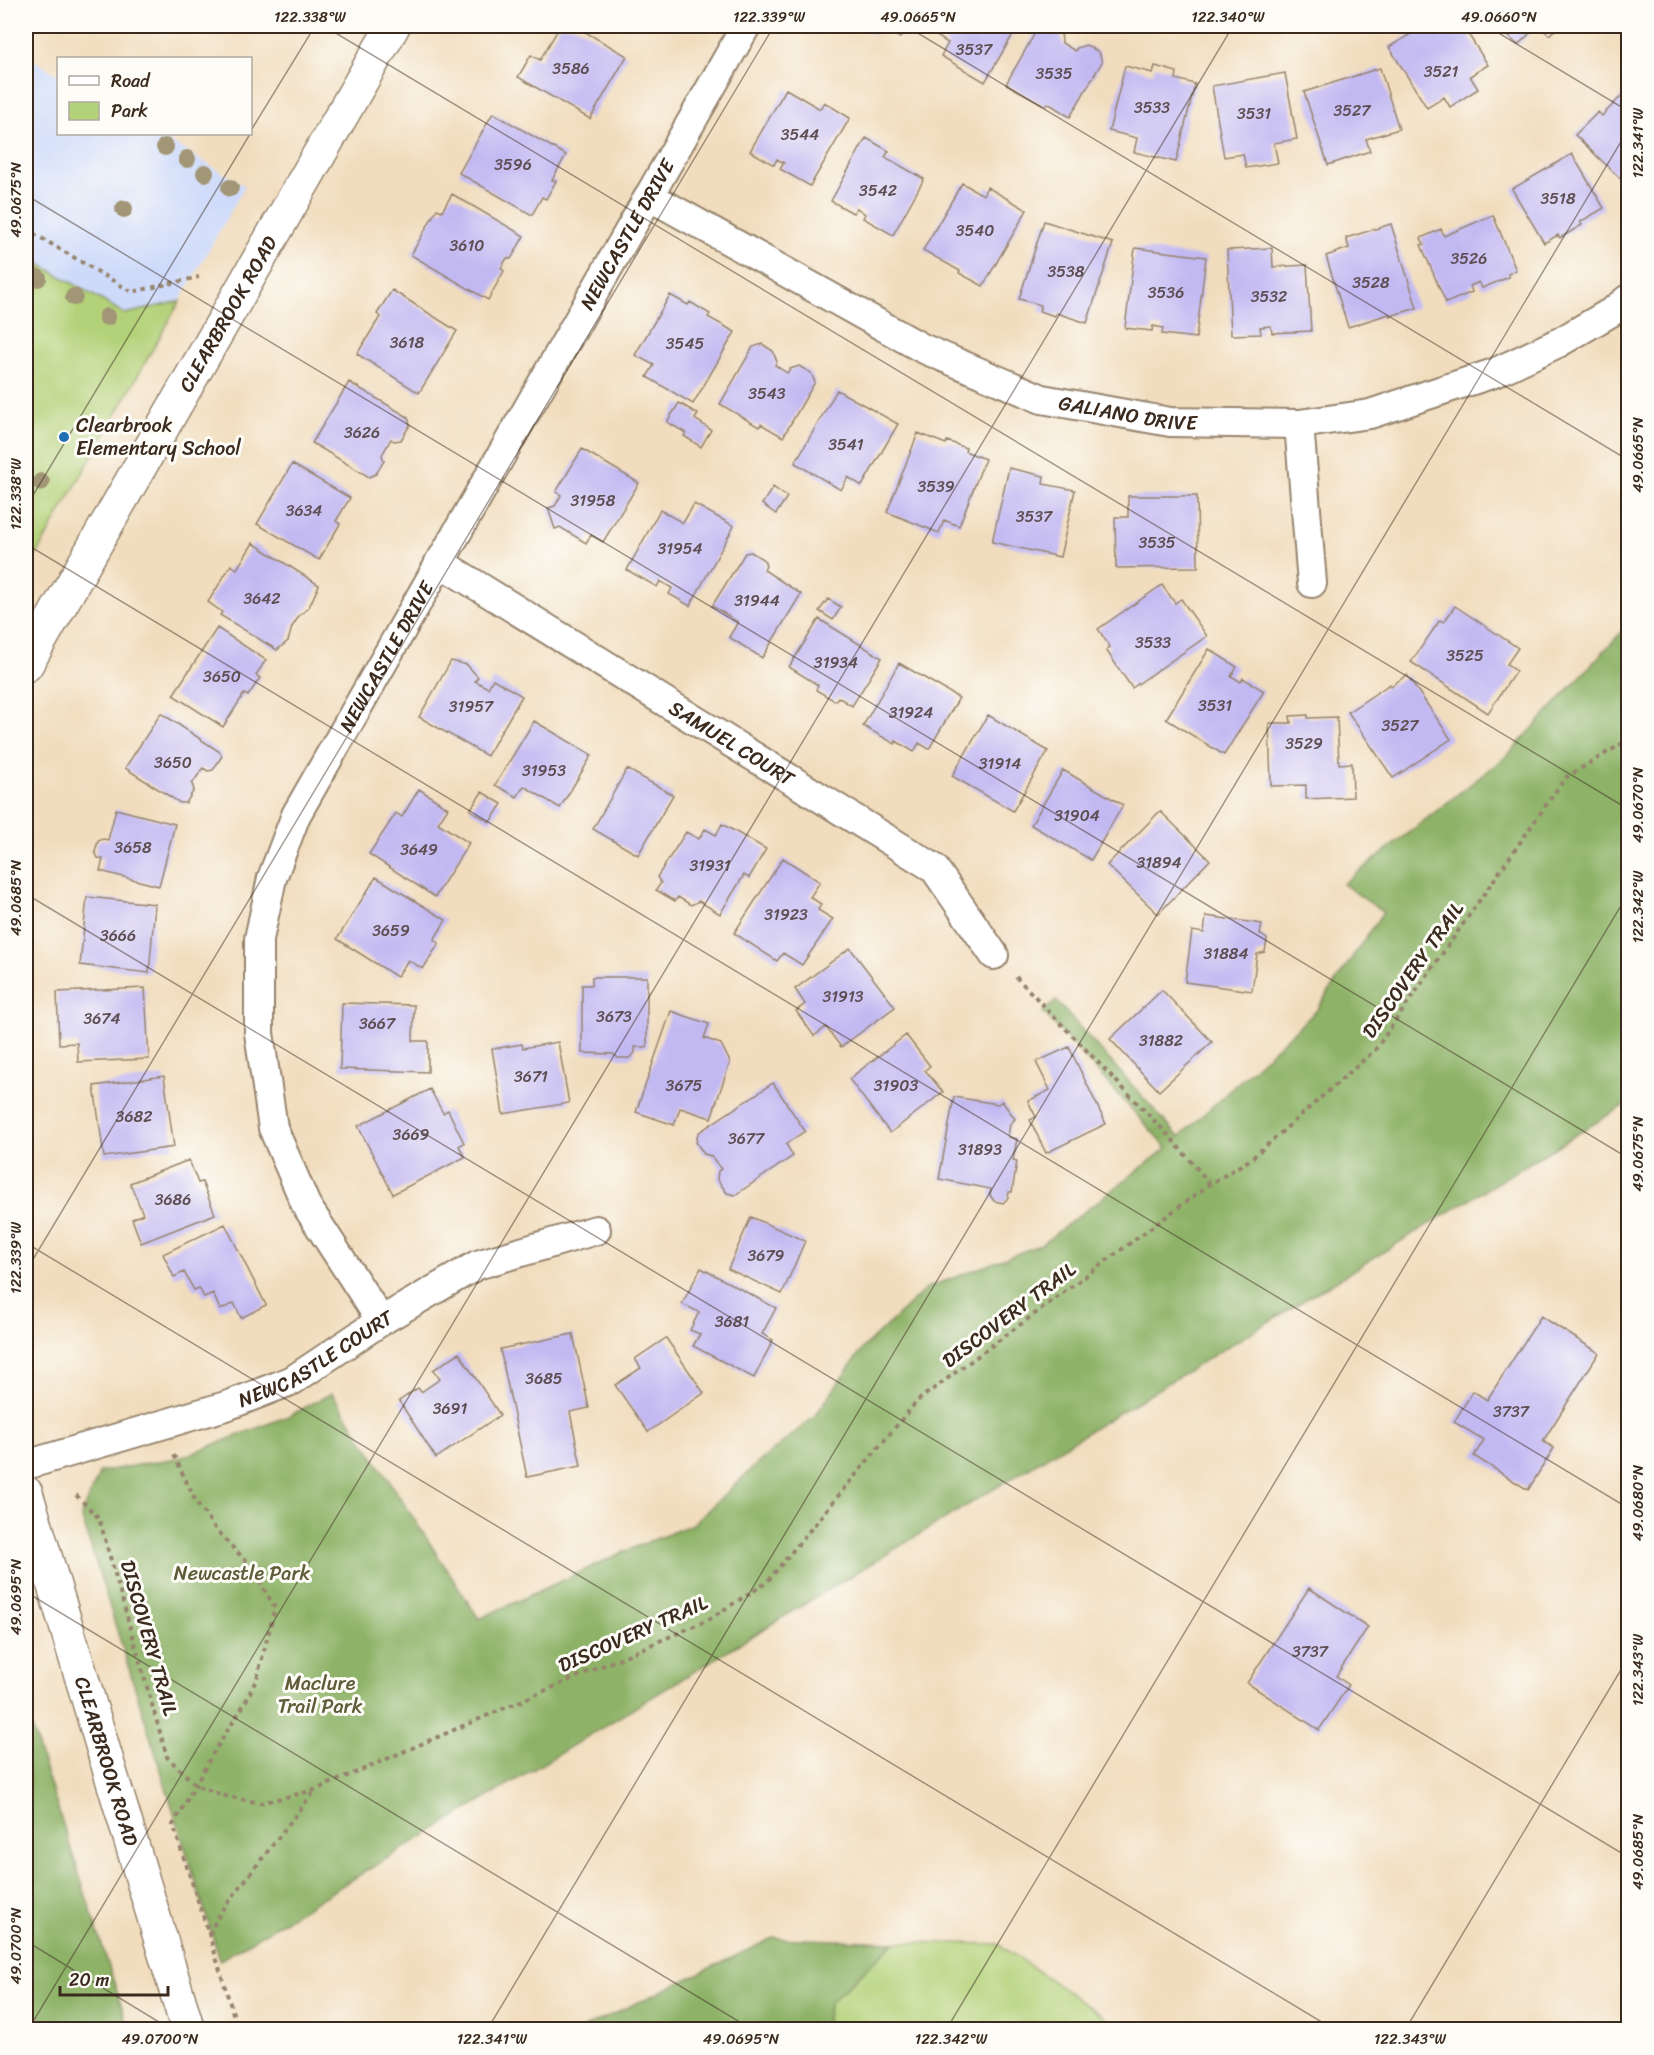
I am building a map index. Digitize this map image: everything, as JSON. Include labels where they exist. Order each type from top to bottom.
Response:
[{"type":"main road","name":"CLEARBROOK ROAD","points":[[26,665],[393,26]]},
{"type":"main road","name":"CLEARBROOK ROAD","points":[[26,1493],[188,2030]]},
{"type":"street","name":"NEWCASTLE DRIVE","points":[[381,1321],[306,1205],[273,1128],[259,1033],[258,939],[272,878],[296,815],[746,26]]},
{"type":"street","name":"GALIANO DRIVE","points":[[649,196],[922,348],[1042,399],[1170,422],[1299,424],[1370,414],[1494,373],[1560,342],[1612,311],[1629,298]]},
{"type":"street","points":[[1299,424],[1312,583]]},
{"type":"street","name":"SAMUEL COURT","points":[[439,562],[934,868],[994,955]]},
{"type":"street","name":"NEWCASTLE COURT","points":[[26,1465],[229,1405],[293,1380],[381,1321],[477,1265],[596,1230]]},
{"type":"path","points":[[26,229],[132,292],[199,277]]},
{"type":"path","name":"DISCOVERY TRAIL","points":[[76,1495],[99,1518],[167,1757],[196,1786],[226,1796],[261,1803],[315,1790],[706,1621],[766,1583],[917,1401],[1210,1184],[1251,1159],[1376,1050],[1565,778],[1629,740]]},
{"type":"path","points":[[994,955],[1053,1013],[1171,1138],[1210,1184]]},
{"type":"path","points":[[160,1424],[196,1502],[217,1531],[250,1564],[275,1608],[257,1678],[173,1825],[238,2030]]},
{"type":"path","name":"DISCOVERY TRAIL","points":[[209,1934],[220,1913],[315,1790]]},
{"type":"shaded area","name":"Clearbrook Elementary School","points":[[26,55],[57,74],[57,135],[159,135],[245,186],[26,573]]},
{"type":"green space","points":[[26,256],[125,314],[180,301],[26,573]]},
{"type":"green space","name":"Maclure Trail Park","points":[[1628,625],[1628,1103],[220,1960],[81,1515],[100,1472],[182,1457],[291,1415],[332,1393],[479,1619],[621,1553],[693,1524],[758,1463],[815,1416],[863,1348],[927,1288],[1042,1244],[1167,1148],[1043,1012],[1056,1001],[1179,1137],[1316,1011],[1383,912],[1343,884],[1508,755]]},
{"type":"green space","points":[[26,1710],[129,2029],[53,2029],[26,2004]]},
{"type":"green space","points":[[773,1938],[895,1942],[830,2002],[824,2029],[582,2029]]},
{"type":"green space","points":[[895,1942],[998,1944],[1122,2029],[824,2030],[830,2002]]},
{"type":"building","points":[[560,26],[575,26],[627,56],[590,119],[518,77],[531,55],[540,60]]},
{"type":"building","points":[[858,26],[880,26],[875,35]]},
{"type":"building","points":[[880,26],[907,26],[900,38]]},
{"type":"building","points":[[933,26],[1018,26],[985,82],[941,56],[948,43],[930,32]]},
{"type":"building","points":[[1039,26],[1050,26],[1061,32],[1062,43],[1075,51],[1086,45],[1099,52],[1102,62],[1070,117],[1048,103],[1046,106],[1006,84]]},
{"type":"building","points":[[1424,26],[1463,26],[1488,65],[1470,76],[1478,89],[1450,107],[1444,97],[1427,108],[1389,47]]},
{"type":"building","points":[[1497,26],[1537,26],[1518,45]]},
{"type":"building","points":[[1539,26],[1559,26],[1549,35]]},
{"type":"building","points":[[1125,66],[1153,73],[1155,66],[1177,72],[1176,79],[1195,84],[1176,162],[1134,152],[1137,138],[1109,131]]},
{"type":"building","points":[[1380,68],[1399,129],[1366,139],[1370,151],[1328,165],[1304,92]]},
{"type":"building","points":[[1285,73],[1297,139],[1274,143],[1278,163],[1246,168],[1243,154],[1224,157],[1212,86]]},
{"type":"building","points":[[786,89],[820,109],[824,102],[850,118],[810,186],[780,169],[784,163],[777,159],[774,165],[750,151]]},
{"type":"building","points":[[1628,89],[1628,186],[1575,135],[1598,112],[1602,116]]},
{"type":"building","points":[[493,113],[566,155],[552,180],[556,181],[546,199],[542,197],[532,215],[459,173]]},
{"type":"building","points":[[866,138],[889,151],[885,157],[924,179],[893,235],[863,218],[865,214],[857,208],[853,213],[831,201]]},
{"type":"building","points":[[1572,154],[1604,208],[1580,222],[1582,225],[1560,238],[1558,235],[1544,243],[1512,189]]},
{"type":"building","points":[[962,183],[983,195],[987,187],[1027,210],[983,286],[923,250]]},
{"type":"building","points":[[452,194],[524,236],[511,259],[507,258],[501,268],[504,271],[488,300],[411,255],[437,209],[442,211]]},
{"type":"building","points":[[1493,215],[1516,270],[1508,274],[1509,277],[1482,288],[1479,282],[1470,286],[1472,292],[1446,303],[1421,245],[1424,244],[1421,238],[1441,229],[1444,236]]},
{"type":"building","points":[[1044,221],[1113,243],[1087,323],[1056,313],[1055,316],[1039,311],[1041,305],[1019,299]]},
{"type":"building","points":[[1391,224],[1417,308],[1348,327],[1326,256],[1349,248],[1346,238]]},
{"type":"building","points":[[1135,248],[1206,257],[1196,338],[1162,334],[1163,328],[1153,326],[1152,331],[1125,328]]},
{"type":"building","points":[[1272,248],[1273,267],[1307,265],[1311,331],[1272,333],[1271,326],[1260,327],[1261,334],[1231,335],[1227,250]]},
{"type":"building","points":[[392,290],[457,331],[419,393],[357,354],[380,317],[377,314]]},
{"type":"building","points":[[670,295],[688,305],[690,302],[710,314],[708,317],[735,332],[693,404],[647,377],[654,365],[635,355]]},
{"type":"building","points":[[762,344],[773,351],[777,362],[775,365],[787,373],[790,369],[799,366],[811,373],[815,382],[783,437],[761,424],[759,427],[720,404],[753,347]]},
{"type":"building","points":[[349,382],[408,417],[410,425],[401,440],[391,439],[382,455],[384,461],[376,474],[369,477],[312,443]]},
{"type":"building","points":[[837,390],[898,424],[862,486],[848,477],[841,490],[795,463]]},
{"type":"building","points":[[679,403],[698,414],[695,419],[711,430],[701,447],[684,436],[686,433],[667,422]]},
{"type":"building","points":[[918,433],[946,444],[947,441],[966,448],[965,451],[985,459],[959,526],[944,520],[939,533],[887,512]]},
{"type":"building","points":[[582,449],[639,483],[603,542],[591,535],[586,543],[560,527],[555,529],[548,508],[555,506],[561,495],[556,492]]},
{"type":"building","points":[[292,464],[350,498],[336,521],[340,524],[319,560],[257,524]]},
{"type":"building","points":[[1009,468],[1044,476],[1043,484],[1075,490],[1060,557],[992,542]]},
{"type":"building","points":[[773,487],[787,497],[776,514],[762,504]]},
{"type":"building","points":[[1128,496],[1197,496],[1198,567],[1116,568],[1115,517],[1128,517]]},
{"type":"building","points":[[694,504],[734,526],[690,606],[669,594],[672,588],[660,581],[657,587],[627,570],[660,510],[683,523]]},
{"type":"building","points":[[253,543],[319,585],[309,607],[292,627],[288,641],[277,650],[220,615],[222,612],[208,602],[231,565],[237,569]]},
{"type":"building","points":[[751,552],[764,560],[766,566],[764,570],[801,594],[762,658],[729,637],[738,622],[712,606],[745,553]]},
{"type":"building","points":[[1162,585],[1175,603],[1181,599],[1207,636],[1132,688],[1106,650],[1110,647],[1098,629]]},
{"type":"building","points":[[828,599],[841,607],[833,620],[819,611]]},
{"type":"building","points":[[1455,606],[1518,648],[1507,664],[1516,671],[1488,713],[1411,662],[1440,620],[1444,622]]},
{"type":"building","points":[[819,619],[882,658],[852,706],[838,697],[835,701],[816,690],[818,685],[789,667]]},
{"type":"building","points":[[217,628],[266,660],[256,675],[260,678],[248,696],[244,694],[223,727],[173,695]]},
{"type":"building","points":[[1209,649],[1237,667],[1231,676],[1241,682],[1243,678],[1264,691],[1224,755],[1166,719]]},
{"type":"building","points":[[451,661],[467,665],[478,677],[475,681],[488,688],[493,679],[522,696],[487,756],[419,717]]},
{"type":"building","points":[[899,663],[959,698],[929,749],[919,743],[914,752],[863,726]]},
{"type":"building","points":[[1407,675],[1451,739],[1393,778],[1348,712]]},
{"type":"building","points":[[161,713],[220,752],[222,756],[213,770],[208,771],[203,768],[192,784],[194,790],[186,803],[180,803],[125,768]]},
{"type":"building","points":[[988,715],[1048,751],[1013,811],[952,776]]},
{"type":"building","points":[[1308,715],[1308,718],[1337,717],[1339,764],[1352,763],[1353,797],[1306,799],[1306,785],[1271,786],[1269,723],[1291,723],[1290,716]]},
{"type":"building","points":[[534,721],[592,755],[560,808],[524,786],[517,797],[495,785]]},
{"type":"building","points":[[627,769],[673,795],[638,855],[593,829]]},
{"type":"building","points":[[1063,770],[1123,805],[1091,860],[1031,825]]},
{"type":"building","points":[[419,789],[448,808],[438,823],[469,843],[435,897],[369,854],[396,813],[402,817]]},
{"type":"building","points":[[482,792],[502,804],[490,822],[470,810]]},
{"type":"building","points":[[116,809],[175,824],[159,886],[100,871],[103,859],[98,858],[95,852],[98,841],[108,840]]},
{"type":"building","points":[[1160,811],[1210,860],[1158,914],[1107,865]]},
{"type":"building","points":[[722,824],[766,849],[749,878],[744,875],[720,914],[699,901],[691,905],[678,897],[675,901],[656,890],[661,883],[657,877],[686,832],[699,839],[705,829],[716,835]]},
{"type":"building","points":[[783,858],[820,882],[810,897],[821,904],[818,910],[833,919],[802,965],[783,953],[777,961],[734,933]]},
{"type":"building","points":[[376,877],[446,920],[434,940],[439,943],[423,969],[408,960],[397,977],[337,939]]},
{"type":"building","points":[[87,897],[155,904],[149,973],[80,965]]},
{"type":"building","points":[[1206,916],[1262,924],[1260,934],[1267,939],[1265,952],[1257,954],[1252,991],[1185,982],[1192,931],[1204,933]]},
{"type":"building","points":[[850,948],[895,1007],[841,1047],[826,1027],[814,1036],[796,1011],[805,1004],[795,989]]},
{"type":"building","points":[[592,977],[647,977],[647,1047],[635,1047],[635,1053],[629,1058],[618,1058],[613,1054],[582,1053],[582,985],[592,985]]},
{"type":"building","points":[[145,988],[149,1059],[78,1062],[77,1043],[59,1044],[57,992]]},
{"type":"building","points":[[1162,990],[1212,1042],[1159,1091],[1110,1039]]},
{"type":"building","points":[[342,1003],[414,1005],[413,1041],[428,1041],[428,1072],[340,1069]]},
{"type":"building","points":[[671,1011],[709,1024],[704,1038],[721,1044],[730,1062],[711,1118],[680,1108],[674,1125],[636,1112]]},
{"type":"building","points":[[906,1035],[930,1066],[925,1070],[943,1092],[890,1133],[849,1079]]},
{"type":"building","points":[[558,1042],[569,1103],[503,1114],[492,1049],[522,1044],[523,1048]]},
{"type":"building","points":[[1069,1047],[1106,1124],[1046,1153],[1030,1120],[1036,1117],[1028,1101],[1050,1090],[1036,1062]]},
{"type":"building","points":[[164,1076],[174,1147],[104,1157],[94,1086]]},
{"type":"building","points":[[773,1083],[805,1131],[786,1144],[793,1156],[735,1195],[727,1193],[717,1179],[718,1171],[721,1169],[711,1156],[704,1154],[696,1142],[698,1133]]},
{"type":"building","points":[[430,1089],[443,1113],[448,1110],[464,1143],[459,1146],[465,1157],[393,1194],[358,1126]]},
{"type":"building","points":[[954,1097],[998,1104],[1002,1101],[1015,1119],[1010,1124],[1008,1137],[1017,1139],[1013,1160],[1017,1161],[1012,1192],[1009,1192],[1008,1198],[1003,1203],[994,1201],[990,1195],[991,1189],[939,1179]]},
{"type":"building","points":[[189,1160],[198,1183],[202,1182],[215,1214],[141,1243],[132,1219],[143,1214],[130,1183]]},
{"type":"building","points":[[751,1217],[805,1241],[782,1294],[728,1269]]},
{"type":"building","points":[[225,1224],[266,1305],[241,1318],[234,1303],[220,1310],[213,1293],[204,1297],[199,1288],[194,1290],[184,1272],[174,1277],[163,1254]]},
{"type":"building","points":[[701,1268],[776,1308],[762,1334],[773,1340],[754,1378],[693,1346],[700,1334],[690,1330],[699,1312],[682,1304]]},
{"type":"building","points":[[1541,1316],[1599,1353],[1543,1441],[1554,1448],[1528,1490],[1474,1456],[1484,1440],[1454,1422],[1473,1391],[1487,1400]]},
{"type":"building","points":[[573,1334],[589,1408],[570,1412],[581,1466],[527,1477],[500,1349]]},
{"type":"building","points":[[666,1338],[704,1393],[648,1432],[615,1385],[641,1368],[635,1359]]},
{"type":"building","points":[[459,1353],[500,1415],[436,1458],[399,1401],[418,1388],[421,1392],[440,1379],[433,1370]]},
{"type":"building","points":[[1309,1588],[1368,1627],[1336,1676],[1349,1685],[1319,1730],[1247,1683]]},
{"type":"place","name":"Clearbrook Elementary School","points":[[64,437]]},
{"type":"park label","name":"Newcastle Park","points":[[242,1573]]}]
